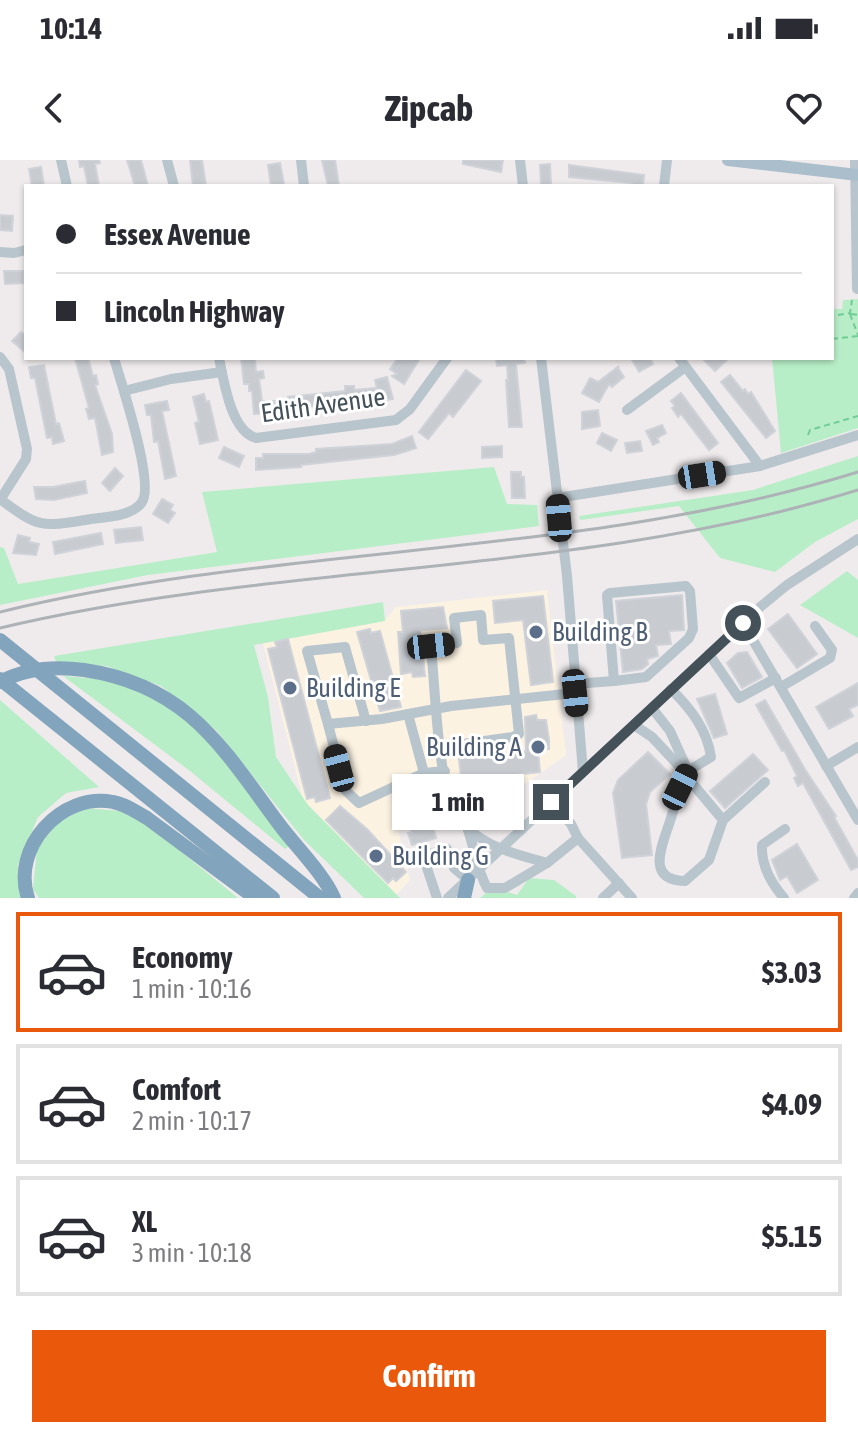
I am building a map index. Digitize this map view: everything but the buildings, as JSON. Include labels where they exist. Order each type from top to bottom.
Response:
[{"type":"highway","points":[[0,640],[320,898]]},
{"type":"highway","points":[[0,680],[25,672],[74,669],[120,676],[175,702],[222,747],[334,898]]},
{"type":"highway","points":[[0,680],[273,898]]},
{"type":"highway","points":[[28,898],[24,874],[29,852],[40,833],[54,818],[74,806],[103,801],[116,802],[138,813],[255,898]]},
{"type":"highway","points":[[464,898],[473,876]]},
{"type":"main road","points":[[728,160],[856,174]]},
{"type":"street","points":[[61,160],[67,184]]},
{"type":"street","points":[[167,160],[173,184]]},
{"type":"street","points":[[301,160],[304,184]]},
{"type":"street","points":[[520,160],[523,184]]},
{"type":"street","points":[[664,184],[667,160]]},
{"type":"street","points":[[855,160],[857,289]]},
{"type":"street","points":[[0,252],[24,250]]},
{"type":"street","points":[[0,357],[9,369],[27,449],[26,459],[0,500],[29,521],[40,525],[94,519],[133,510],[142,503],[147,486],[115,360]]},
{"type":"street","name":"Edith Avenue","points":[[219,360],[237,424],[247,435],[256,438],[396,420],[410,409],[446,360]]},
{"type":"street","points":[[541,360],[567,576],[583,772]]},
{"type":"street","points":[[627,410],[682,363],[760,466]]},
{"type":"street","points":[[124,391],[171,379],[222,372]]},
{"type":"street","points":[[557,498],[760,466],[858,435]]},
{"type":"street","points":[[448,898],[743,623],[787,585],[858,539]]},
{"type":"street","points":[[328,724],[366,721],[646,677],[689,638],[693,629],[689,587],[607,595],[614,681]]},
{"type":"street","points":[[442,747],[519,734],[509,638],[483,640],[481,615],[454,618],[457,643],[431,646],[437,708],[445,771],[450,801],[468,829],[477,858],[473,876]]},
{"type":"street","points":[[743,623],[858,820]]},
{"type":"street","points":[[709,654],[739,698],[830,658],[832,650],[815,626]]},
{"type":"street","points":[[366,721],[345,647],[307,651],[345,790],[359,803],[424,773],[445,771]]},
{"type":"street","points":[[671,689],[693,711],[711,757],[688,771],[680,787],[659,853],[667,878],[685,881],[709,860],[723,820],[765,782]]},
{"type":"street","points":[[652,708],[670,731],[692,783],[723,820]]},
{"type":"street","points":[[408,714],[424,773]]},
{"type":"street","points":[[634,725],[652,737],[680,767],[688,771]]},
{"type":"street","points":[[826,766],[858,747]]},
{"type":"street","points":[[551,802],[571,824],[578,838],[632,898]]},
{"type":"street","points":[[468,829],[501,849],[547,863]]},
{"type":"street","points":[[784,898],[761,859],[762,845],[785,829]]},
{"type":"street","points":[[437,898],[423,856],[447,849],[454,868],[473,876],[487,888],[505,888],[547,863],[578,838]]},
{"type":"street","points":[[603,898],[619,883]]},
{"type":"street","points":[[854,898],[858,893]]},
{"type":"path","points":[[834,339],[858,336],[850,313],[852,300]]},
{"type":"path","points":[[838,315],[850,313],[858,315],[858,320]]},
{"type":"path","points":[[808,435],[810,430],[858,416]]},
{"type":"path","points":[[839,421],[841,426]]},
{"type":"shaded area","points":[[547,590],[566,755],[525,784],[435,790],[431,776],[390,795],[410,880],[396,895],[303,799],[263,643],[384,621],[396,607]]},
{"type":"green space","points":[[858,299],[858,428],[781,453],[772,360],[834,360],[834,309],[842,309],[843,300]]},
{"type":"green space","points":[[858,456],[858,519],[815,542],[775,572],[720,558],[679,506],[580,520],[579,516],[753,490]]},
{"type":"green space","points":[[494,467],[507,504],[537,505],[539,526],[148,575],[0,605],[0,547],[4,548],[18,584],[217,552],[202,492]]},
{"type":"green space","points":[[847,571],[858,580],[858,638],[800,605]]},
{"type":"green space","points":[[383,602],[385,621],[254,645],[268,697],[276,757],[308,805],[400,898],[364,898],[304,840],[216,730],[161,686],[106,666],[56,662],[54,656]]},
{"type":"green space","points":[[63,676],[100,680],[136,689],[182,716],[222,756],[288,847],[285,849],[190,771]]},
{"type":"green space","points":[[0,700],[99,787],[66,793],[38,817],[18,865],[24,898],[0,898]]},
{"type":"green space","points":[[86,808],[132,812],[238,898],[39,898],[33,889],[37,849],[57,823]]},
{"type":"green space","points":[[529,878],[554,880],[576,898],[480,898],[493,887],[517,895]]},
{"type":"railway","points":[[0,612],[106,590],[214,573],[646,521],[753,500],[858,472]]},
{"type":"railway","points":[[0,628],[106,606],[214,590],[646,539],[753,518],[858,490]]},
{"type":"place","name":"Building B","points":[[536,632]]},
{"type":"place","name":"Building E","points":[[290,688]]},
{"type":"place","name":"Building A","points":[[538,747]]},
{"type":"place","name":"Building G","points":[[376,856]]},
{"type":"route","points":[[551,802],[743,623]]}]
